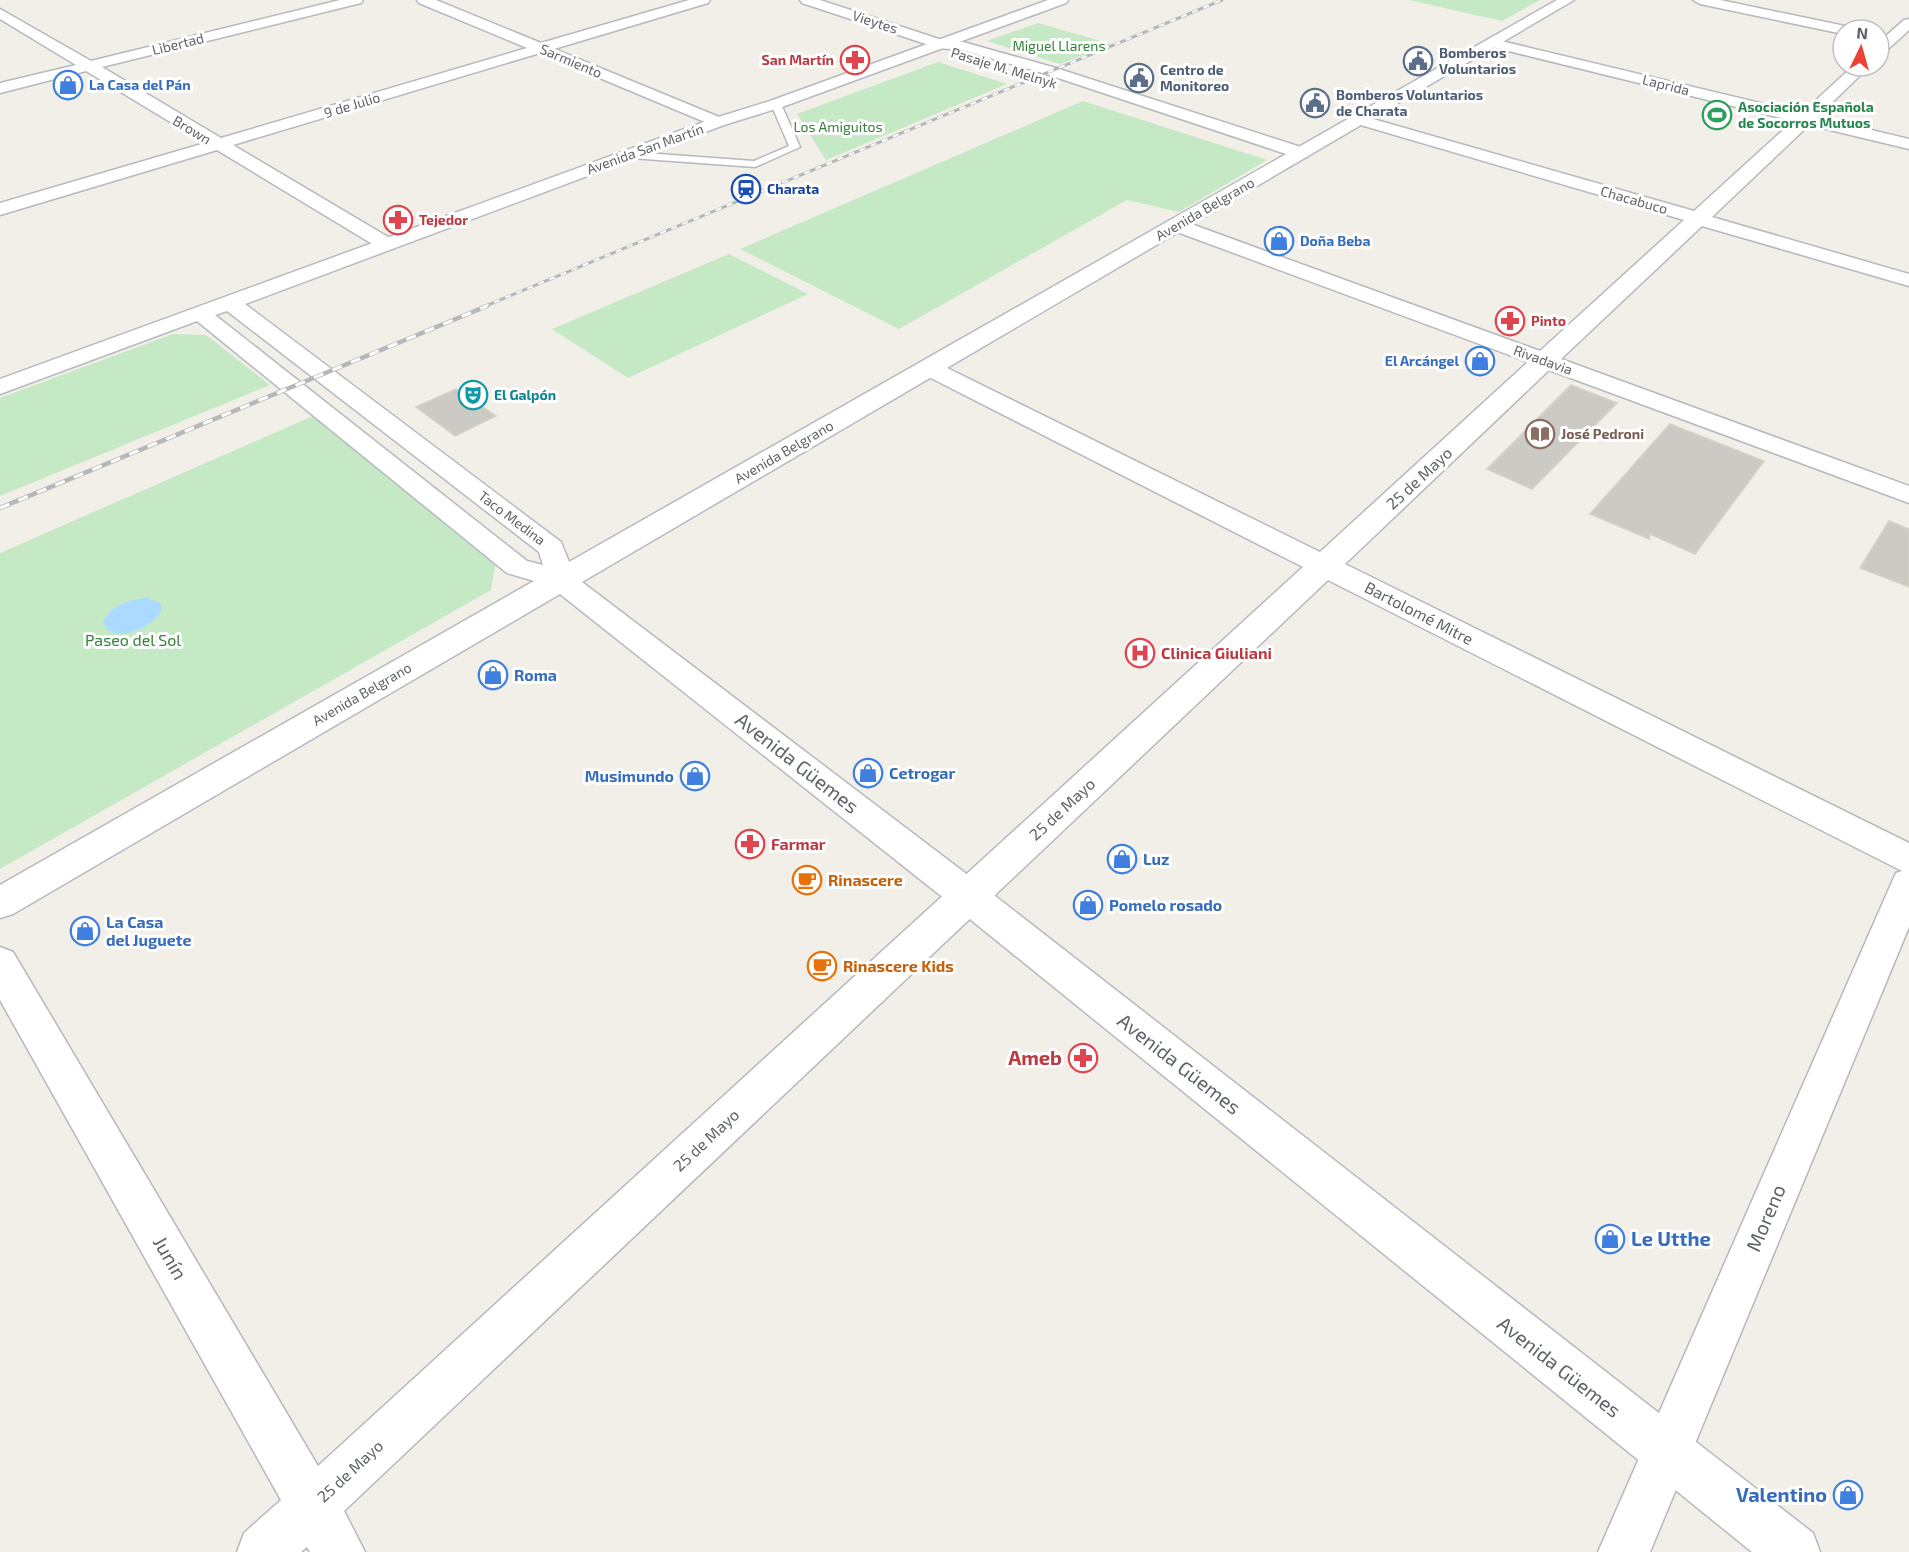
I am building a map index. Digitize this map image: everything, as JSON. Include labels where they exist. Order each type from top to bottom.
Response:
[{"type":"street","points":[[0,2],[9,0]]},
{"type":"street","name":"Libertad","points":[[0,88],[356,0]]},
{"type":"street","name":"Sarmiento","points":[[424,0],[718,122]]},
{"type":"street","name":"9 de Julio","points":[[0,209],[703,0]]},
{"type":"street","name":"Vieytes","points":[[807,0],[943,45]]},
{"type":"street","name":"Avenida San Martín","points":[[0,387],[718,122],[776,105],[1061,0]]},
{"type":"street","name":"Avenida Belgrano","points":[[0,903],[1567,0]]},
{"type":"street","points":[[1700,0],[1831,27]]},
{"type":"street","name":"Brown","points":[[0,13],[217,145],[386,244]]},
{"type":"street","points":[[1891,34],[1909,23]]},
{"type":"street","points":[[1891,39],[1909,43]]},
{"type":"street","name":"Laprida","points":[[1493,43],[1909,144]]},
{"type":"street","name":"Pasaje M. Melnyk","points":[[943,45],[945,51],[1295,157]]},
{"type":"street","name":"25 de Mayo","points":[[263,1552],[1849,78]]},
{"type":"street","name":"Chacabuco","points":[[1360,120],[1909,280]]},
{"type":"street","name":"Rivadavia","points":[[1176,225],[1909,495]]},
{"type":"street","name":"Taco Medina","points":[[230,303],[551,548],[561,580]]},
{"type":"street","name":"Taco Medina","points":[[200,313],[517,567],[561,580]]},
{"type":"street","name":"Bartolomé Mitre","points":[[929,368],[1909,859]]},
{"type":"street","name":"Avenida Güemes","points":[[561,580],[968,896],[1794,1552]]},
{"type":"street","name":"Moreno","points":[[1624,1552],[1909,884]]},
{"type":"street","name":"Junín","points":[[0,964],[339,1552]]},
{"type":"lane","points":[[631,155],[754,164],[795,147],[776,105]]},
{"type":"green space","points":[[1409,0],[1540,0],[1502,21]]},
{"type":"green space","name":"Miguel Llarens","points":[[1038,23],[1111,44],[1060,64],[987,41]]},
{"type":"green space","name":"Los Amiguitos","points":[[938,62],[1007,84],[826,160],[797,114]]},
{"type":"green space","points":[[1083,101],[1267,160],[1179,212],[1127,200],[899,329],[740,249]]},
{"type":"green space","points":[[729,254],[808,294],[628,378],[552,329]]},
{"type":"green space","points":[[173,334],[206,335],[270,385],[0,496],[0,398]]},
{"type":"green space","name":"Paseo del Sol","points":[[313,416],[495,565],[491,590],[0,869],[0,553]]},
{"type":"water","points":[[147,598],[160,603],[162,608],[152,622],[143,627],[124,634],[115,633],[103,622],[116,607]]},
{"type":"building","points":[[1571,385],[1617,403],[1532,489],[1487,469]]},
{"type":"building","points":[[456,389],[496,416],[455,436],[416,407]]},
{"type":"building","points":[[1670,424],[1764,461],[1695,554],[1650,534],[1649,539],[1590,514]]},
{"type":"building","points":[[1889,521],[1909,529],[1909,587],[1860,568]]},
{"type":"railway","points":[[483,307],[1222,0]]},
{"type":"railway","points":[[0,508],[487,306]]},
{"type":"place","name":"San Martín","points":[[855,60]]},
{"type":"place","name":"Bomberos Voluntarios","points":[[1418,61]]},
{"type":"place","name":"Centro de Monitoreo","points":[[1139,78]]},
{"type":"place","name":"La Casa del Pán","points":[[68,85]]},
{"type":"place","name":"Bomberos Voluntarios de Charata","points":[[1315,103]]},
{"type":"place","name":"Asociación Española de Socorros Mutuos","points":[[1717,115]]},
{"type":"place","name":"Charata","points":[[746,189]]},
{"type":"place","name":"Tejedor","points":[[398,220]]},
{"type":"place","name":"Doña Beba","points":[[1279,241]]},
{"type":"place","name":"Pinto","points":[[1510,321]]},
{"type":"place","name":"El Arcángel","points":[[1480,361]]},
{"type":"place","name":"El Galpón","points":[[473,395]]},
{"type":"place","name":"José Pedroni","points":[[1540,434]]},
{"type":"place","name":"Clinica Giuliani","points":[[1140,653]]},
{"type":"place","name":"Roma","points":[[493,675]]},
{"type":"place","name":"Cetrogar","points":[[868,773]]},
{"type":"place","name":"Musimundo","points":[[695,776]]},
{"type":"place","name":"Farmar","points":[[750,844]]},
{"type":"place","name":"Luz","points":[[1122,859]]},
{"type":"place","name":"Rinascere","points":[[807,880]]},
{"type":"place","name":"Pomelo rosado","points":[[1088,905]]},
{"type":"place","name":"La Casa del Juguete","points":[[85,931]]},
{"type":"place","name":"Rinascere Kids","points":[[822,966]]},
{"type":"place","name":"Ameb","points":[[1083,1058]]},
{"type":"place","name":"Le Utthe","points":[[1610,1239]]},
{"type":"place","name":"Valentino","points":[[1848,1495]]}]
